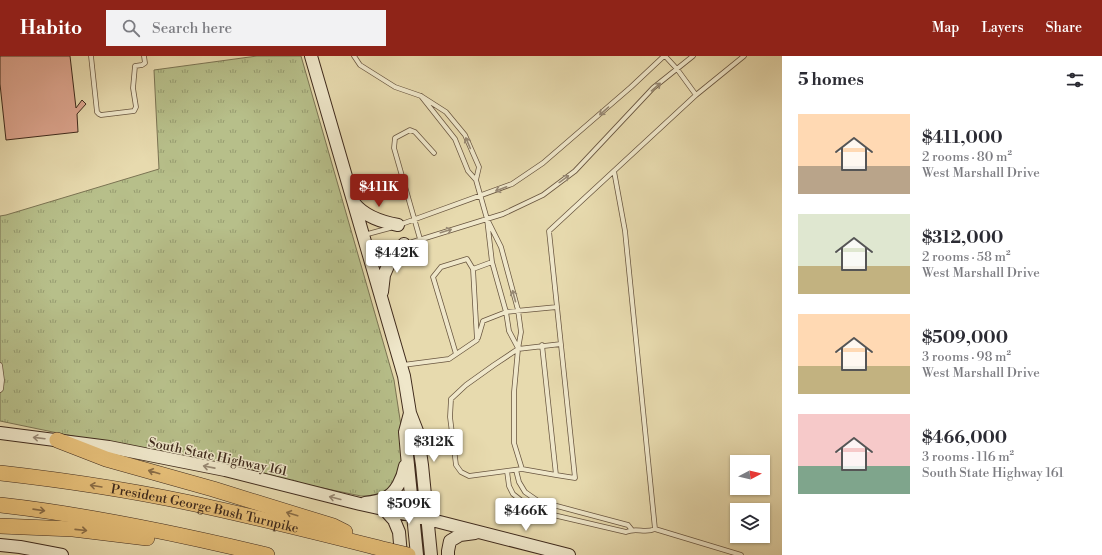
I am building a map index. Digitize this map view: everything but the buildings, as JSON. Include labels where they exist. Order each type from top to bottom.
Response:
[{"type":"highway","points":[[57,440],[106,459],[212,489],[332,526],[391,551]]},
{"type":"highway","name":"President George Bush Turnpike","points":[[0,473],[55,479],[170,499],[408,555]]},
{"type":"highway","points":[[0,505],[75,515],[173,533],[267,555]]},
{"type":"highway","points":[[0,526],[73,529],[171,541],[222,544]]},
{"type":"main road","points":[[311,56],[404,376],[410,413],[417,431],[431,555]]},
{"type":"main road","points":[[353,201],[358,208],[371,217],[383,222],[398,225]]},
{"type":"main road","points":[[382,301],[384,275],[391,259],[404,244]]},
{"type":"main road","points":[[410,413],[406,432],[407,455],[417,555]]},
{"type":"main road","name":"South State Highway 161","points":[[0,434],[57,440],[115,449],[225,470],[478,532]]},
{"type":"main road","points":[[360,504],[378,501],[386,498],[393,492],[400,483],[404,472],[407,455]]},
{"type":"main road","points":[[385,510],[394,520],[399,532],[391,551]]},
{"type":"main road","points":[[448,555],[450,541],[460,535],[478,532],[569,555]]},
{"type":"main road","points":[[0,545],[20,547],[62,555]]},
{"type":"lane","points":[[91,56],[97,112],[101,115],[134,111],[136,107],[134,88],[135,66],[142,65],[144,63],[144,56]]},
{"type":"lane","points":[[354,56],[360,65],[395,87],[421,96],[446,112],[465,135],[479,167],[476,180]]},
{"type":"lane","points":[[364,235],[414,220],[512,184],[543,163],[631,87],[664,56],[677,69],[696,95]]},
{"type":"lane","points":[[369,254],[503,214],[543,195],[575,171],[653,88],[693,56]]},
{"type":"lane","points":[[561,344],[518,348],[466,385],[451,398],[450,417],[456,465],[461,472],[469,476],[522,469],[575,478],[561,344],[549,231],[696,95],[744,56]]},
{"type":"lane","points":[[421,96],[456,139],[468,171],[476,180],[487,219],[492,262],[510,331],[518,348]]},
{"type":"lane","points":[[420,239],[394,148],[395,138],[410,130],[415,132],[434,153]]},
{"type":"lane","points":[[614,171],[625,231],[655,530]]},
{"type":"lane","points":[[487,219],[502,247],[518,310],[521,332],[514,392],[514,443],[522,469]]},
{"type":"lane","points":[[456,354],[433,277],[441,267],[467,260],[473,269],[477,340]]},
{"type":"lane","points":[[473,269],[492,262]]},
{"type":"lane","points":[[401,365],[449,359],[477,340],[483,320],[506,312],[557,307]]},
{"type":"lane","points":[[542,345],[556,475]]},
{"type":"lane","points":[[0,365],[2,380],[0,390]]},
{"type":"lane","points":[[516,470],[519,482],[525,492],[538,501],[628,525],[632,530]]},
{"type":"lane","points":[[506,471],[509,486],[513,494],[526,505],[549,514],[626,532],[632,530],[649,532],[655,530],[741,555]]},
{"type":"green space","points":[[257,56],[301,56],[394,380],[401,426],[402,465],[394,485],[376,496],[361,496],[0,421],[0,216],[159,169],[154,70]]}]
